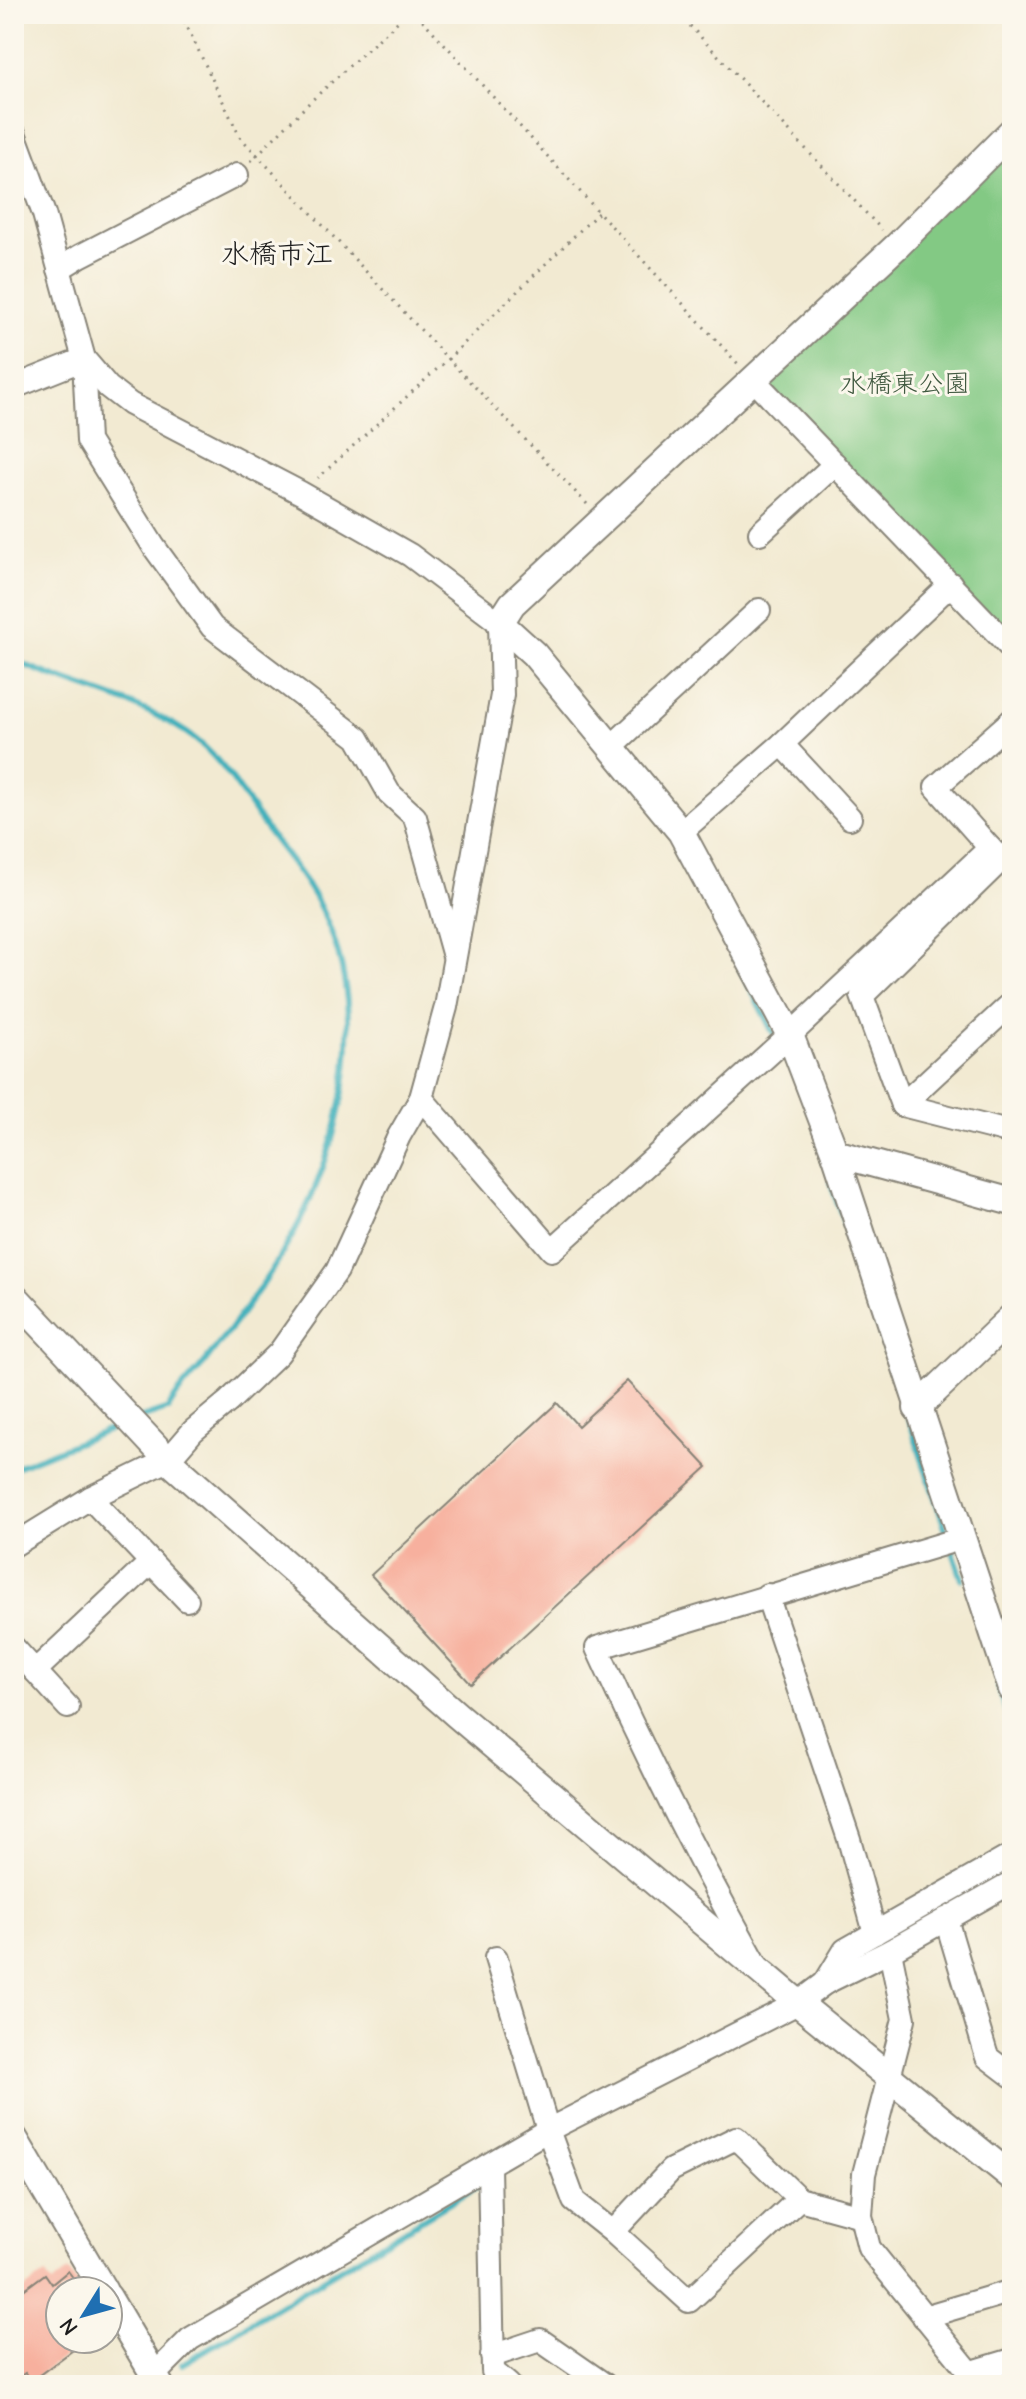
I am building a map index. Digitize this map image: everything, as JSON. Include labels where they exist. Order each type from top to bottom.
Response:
[{"type":"street","points":[[14,1545],[90,1498],[168,1460],[193,1431],[279,1353],[337,1271],[399,1136],[421,1098],[446,1007],[502,695],[500,623],[512,604],[897,246],[1012,131]]},
{"type":"street","points":[[14,133],[44,214],[84,359],[88,441],[154,547],[212,627],[358,738],[389,793],[415,817],[455,958]]},
{"type":"street","points":[[59,269],[237,175]]},
{"type":"street","points":[[14,387],[84,359]]},
{"type":"street","points":[[84,359],[108,387],[130,404],[301,493],[410,555],[500,623],[534,654],[681,832],[790,1035],[835,1153],[917,1408],[1010,1676]]},
{"type":"street","points":[[753,379],[1012,649]]},
{"type":"street","points":[[760,533],[835,464]]},
{"type":"street","points":[[681,832],[782,744],[951,584]]},
{"type":"street","points":[[611,747],[759,610]]},
{"type":"street","points":[[1001,853],[936,787],[1012,720]]},
{"type":"street","points":[[782,744],[850,818]]},
{"type":"street","points":[[421,1098],[552,1250],[790,1035],[1001,853]]},
{"type":"street","points":[[902,1105],[862,996],[1001,853]]},
{"type":"street","points":[[902,1105],[1012,1003]]},
{"type":"street","points":[[902,1105],[1012,1133]]},
{"type":"street","points":[[835,1153],[1012,1202]]},
{"type":"street","points":[[14,1296],[168,1460],[457,1715],[798,2003],[1012,2177]]},
{"type":"street","points":[[917,1408],[1012,1317]]},
{"type":"street","points":[[90,1498],[187,1600]]},
{"type":"street","points":[[759,1968],[697,1857],[633,1729],[597,1648],[963,1538]]},
{"type":"street","points":[[35,1671],[151,1562]]},
{"type":"street","points":[[767,1595],[849,1839],[875,1933]]},
{"type":"street","points":[[14,1648],[68,1707]]},
{"type":"street","points":[[825,1983],[845,1950],[1012,1855]]},
{"type":"street","points":[[124,2324],[157,2380],[190,2339],[548,2130],[798,2003],[825,1983],[890,1951],[1012,1882]]},
{"type":"street","points":[[946,1919],[987,2057],[1012,2076]]},
{"type":"street","points":[[890,1951],[904,2019],[864,2174],[861,2216],[869,2248],[974,2379],[1012,2360]]},
{"type":"street","points":[[496,1958],[548,2130],[574,2201],[689,2301],[799,2199]]},
{"type":"street","points":[[14,2138],[95,2275]]},
{"type":"street","points":[[613,2232],[671,2170],[736,2138],[799,2199],[861,2216]]},
{"type":"street","points":[[489,2165],[493,2371],[509,2385]]},
{"type":"street","points":[[924,2317],[1012,2291]]},
{"type":"street","points":[[492,2356],[540,2340],[605,2385]]},
{"type":"path","points":[[181,14],[240,137],[602,520]]},
{"type":"path","points":[[237,175],[310,102],[406,14]]},
{"type":"path","points":[[417,14],[753,379]]},
{"type":"path","points":[[679,14],[897,246]]},
{"type":"path","points":[[301,493],[448,359],[599,212]]},
{"type":"green space","name":"水橋東公園","points":[[1012,142],[1012,646],[753,379]]},
{"type":"building","points":[[627,1381],[707,1467],[471,1684],[371,1575],[557,1403],[578,1426]]},
{"type":"building","points":[[45,2274],[44,2355],[66,2355],[31,2381],[25,2373],[14,2381],[14,2297]]},
{"type":"waterway","points":[[14,660],[146,711],[199,742],[230,776],[303,878],[322,911],[337,949],[345,988],[348,1028],[340,1108],[330,1147],[300,1221],[258,1291],[168,1409],[138,1419]]},
{"type":"waterway","points":[[741,970],[778,1042]]},
{"type":"waterway","points":[[831,1183],[948,1537]]},
{"type":"waterway","points":[[14,1468],[124,1424]]},
{"type":"waterway","points":[[952,1548],[962,1579]]},
{"type":"waterway","points":[[998,1688],[1012,1729]]},
{"type":"waterway","points":[[925,1919],[1012,1868]]},
{"type":"waterway","points":[[496,2175],[548,2144]]},
{"type":"waterway","points":[[182,2364],[483,2183]]},
{"type":"district","name":"水橋市江","points":[[277,253]]}]
